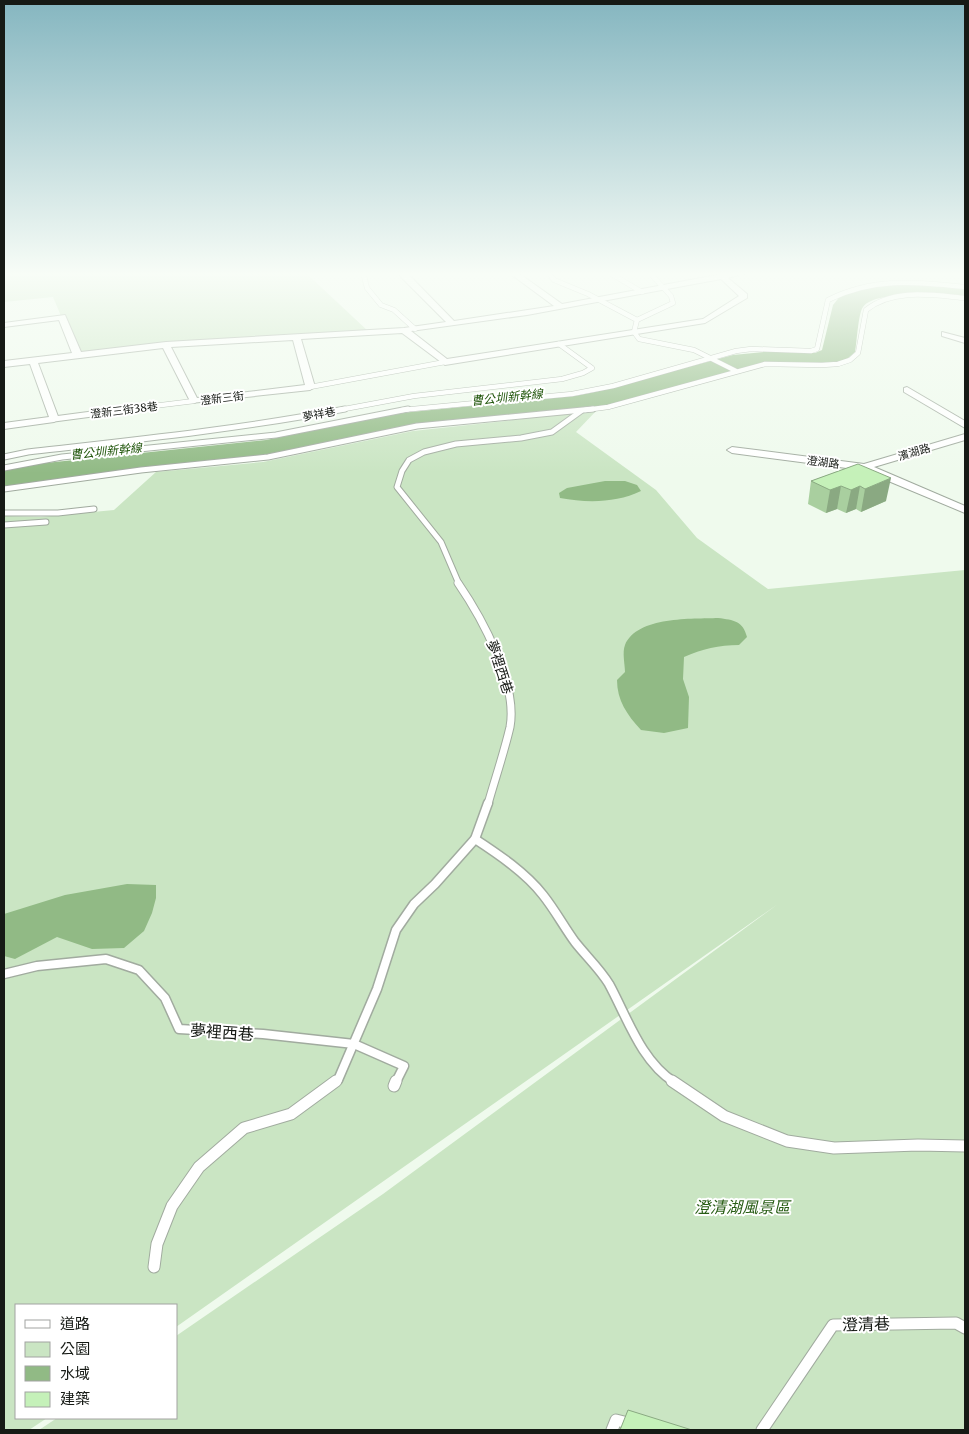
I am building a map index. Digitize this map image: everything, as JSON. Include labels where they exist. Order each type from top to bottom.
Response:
[{"type":"street","points":[[71,339],[77,354]]},
{"type":"street","points":[[4,364],[166,344],[249,339]]},
{"type":"street","points":[[297,339],[310,387]]},
{"type":"street","points":[[415,339],[445,362],[591,339]]},
{"type":"street","name":"澄新三街","points":[[166,344],[194,401],[310,387]]},
{"type":"street","points":[[4,426],[54,419],[33,360]]},
{"type":"street","points":[[907,390],[965,425]]},
{"type":"street","name":"濱湖路","points":[[864,467],[965,437]]},
{"type":"street","name":"澄湖路","points":[[732,450],[864,467],[965,510]]},
{"type":"lane","points":[[639,339],[694,350],[736,371]]},
{"type":"lane","points":[[4,468],[62,457],[276,435],[409,409],[572,394],[613,386],[709,358],[751,349],[811,351],[817,349],[819,339]]},
{"type":"lane","points":[[4,489],[140,470],[268,457],[418,426],[581,412],[608,407],[765,364],[838,364],[850,360],[858,353],[861,339]]},
{"type":"lane","name":"夢祥巷","points":[[4,457],[28,452],[284,421],[414,396],[562,379],[583,373],[592,368],[559,344]]},
{"type":"lane","points":[[310,387],[445,362]]},
{"type":"lane","name":"澄新三街38巷","points":[[54,419],[194,401]]},
{"type":"lane","name":"夢裡西巷","points":[[154,1267],[156,1244],[172,1206],[199,1167],[244,1128],[291,1114],[338,1080],[376,989],[396,930],[414,904],[476,839],[510,726],[511,702],[501,664],[477,610],[458,583],[441,542],[397,487],[402,471],[409,460],[424,452],[456,444],[521,438],[552,432],[581,412]]},
{"type":"lane","points":[[4,513],[58,513],[94,509]]},
{"type":"lane","points":[[4,525],[46,522]]},
{"type":"lane","points":[[476,839],[503,857],[542,893],[575,942],[608,982],[626,1020],[648,1055],[667,1078],[724,1116],[787,1140],[834,1148],[918,1145],[965,1146]]},
{"type":"lane","name":"夢裡西巷","points":[[4,974],[37,966],[106,959],[139,970],[165,998],[179,1029],[263,1034],[354,1044],[404,1066],[394,1086]]},
{"type":"lane","name":"澄清巷","points":[[762,1430],[833,1325],[956,1323],[965,1328]]},
{"type":"lane","points":[[612,1430],[616,1420],[642,1426]]},
{"type":"green space","points":[[71,339],[261,339],[166,345],[77,354]]},
{"type":"green space","name":"澄清湖風景區","points":[[596,411],[576,432],[656,490],[697,538],[768,589],[965,570],[965,1430],[39,1430],[56,1419],[178,1419],[178,1335],[383,1194],[778,904],[178,1326],[178,1304],[15,1304],[15,1419],[46,1419],[29,1430],[4,1430],[4,516],[41,517],[114,510],[156,472],[263,462],[413,431]]},
{"type":"water","points":[[825,339],[857,339],[855,352],[847,359],[837,363],[761,364],[609,405],[427,423],[269,456],[88,475],[4,488],[4,470],[36,464],[266,440],[401,413],[575,396],[733,355],[773,351],[815,353],[822,350]]},
{"type":"water","points":[[605,481],[625,481],[637,485],[641,491],[622,498],[601,501],[560,498],[559,493],[567,488]]},
{"type":"water","points":[[718,618],[737,622],[743,628],[747,637],[739,645],[711,648],[684,657],[683,679],[689,697],[688,728],[664,733],[641,730],[631,719],[624,707],[617,687],[617,680],[625,672],[624,648],[631,636],[653,624],[667,621]]},
{"type":"water","points":[[127,884],[156,885],[156,898],[144,931],[124,948],[92,949],[57,937],[15,959],[4,956],[4,914],[65,895]]},
{"type":"building","points":[[858,464],[891,478],[865,489],[860,486],[851,490],[841,486],[830,490],[811,481]]},
{"type":"building","points":[[628,1410],[692,1430],[620,1430]]},
{"type":"water label","name":"曹公圳新幹線","points":[[507,397]]},
{"type":"water label","name":"曹公圳新幹線","points":[[106,451]]}]
